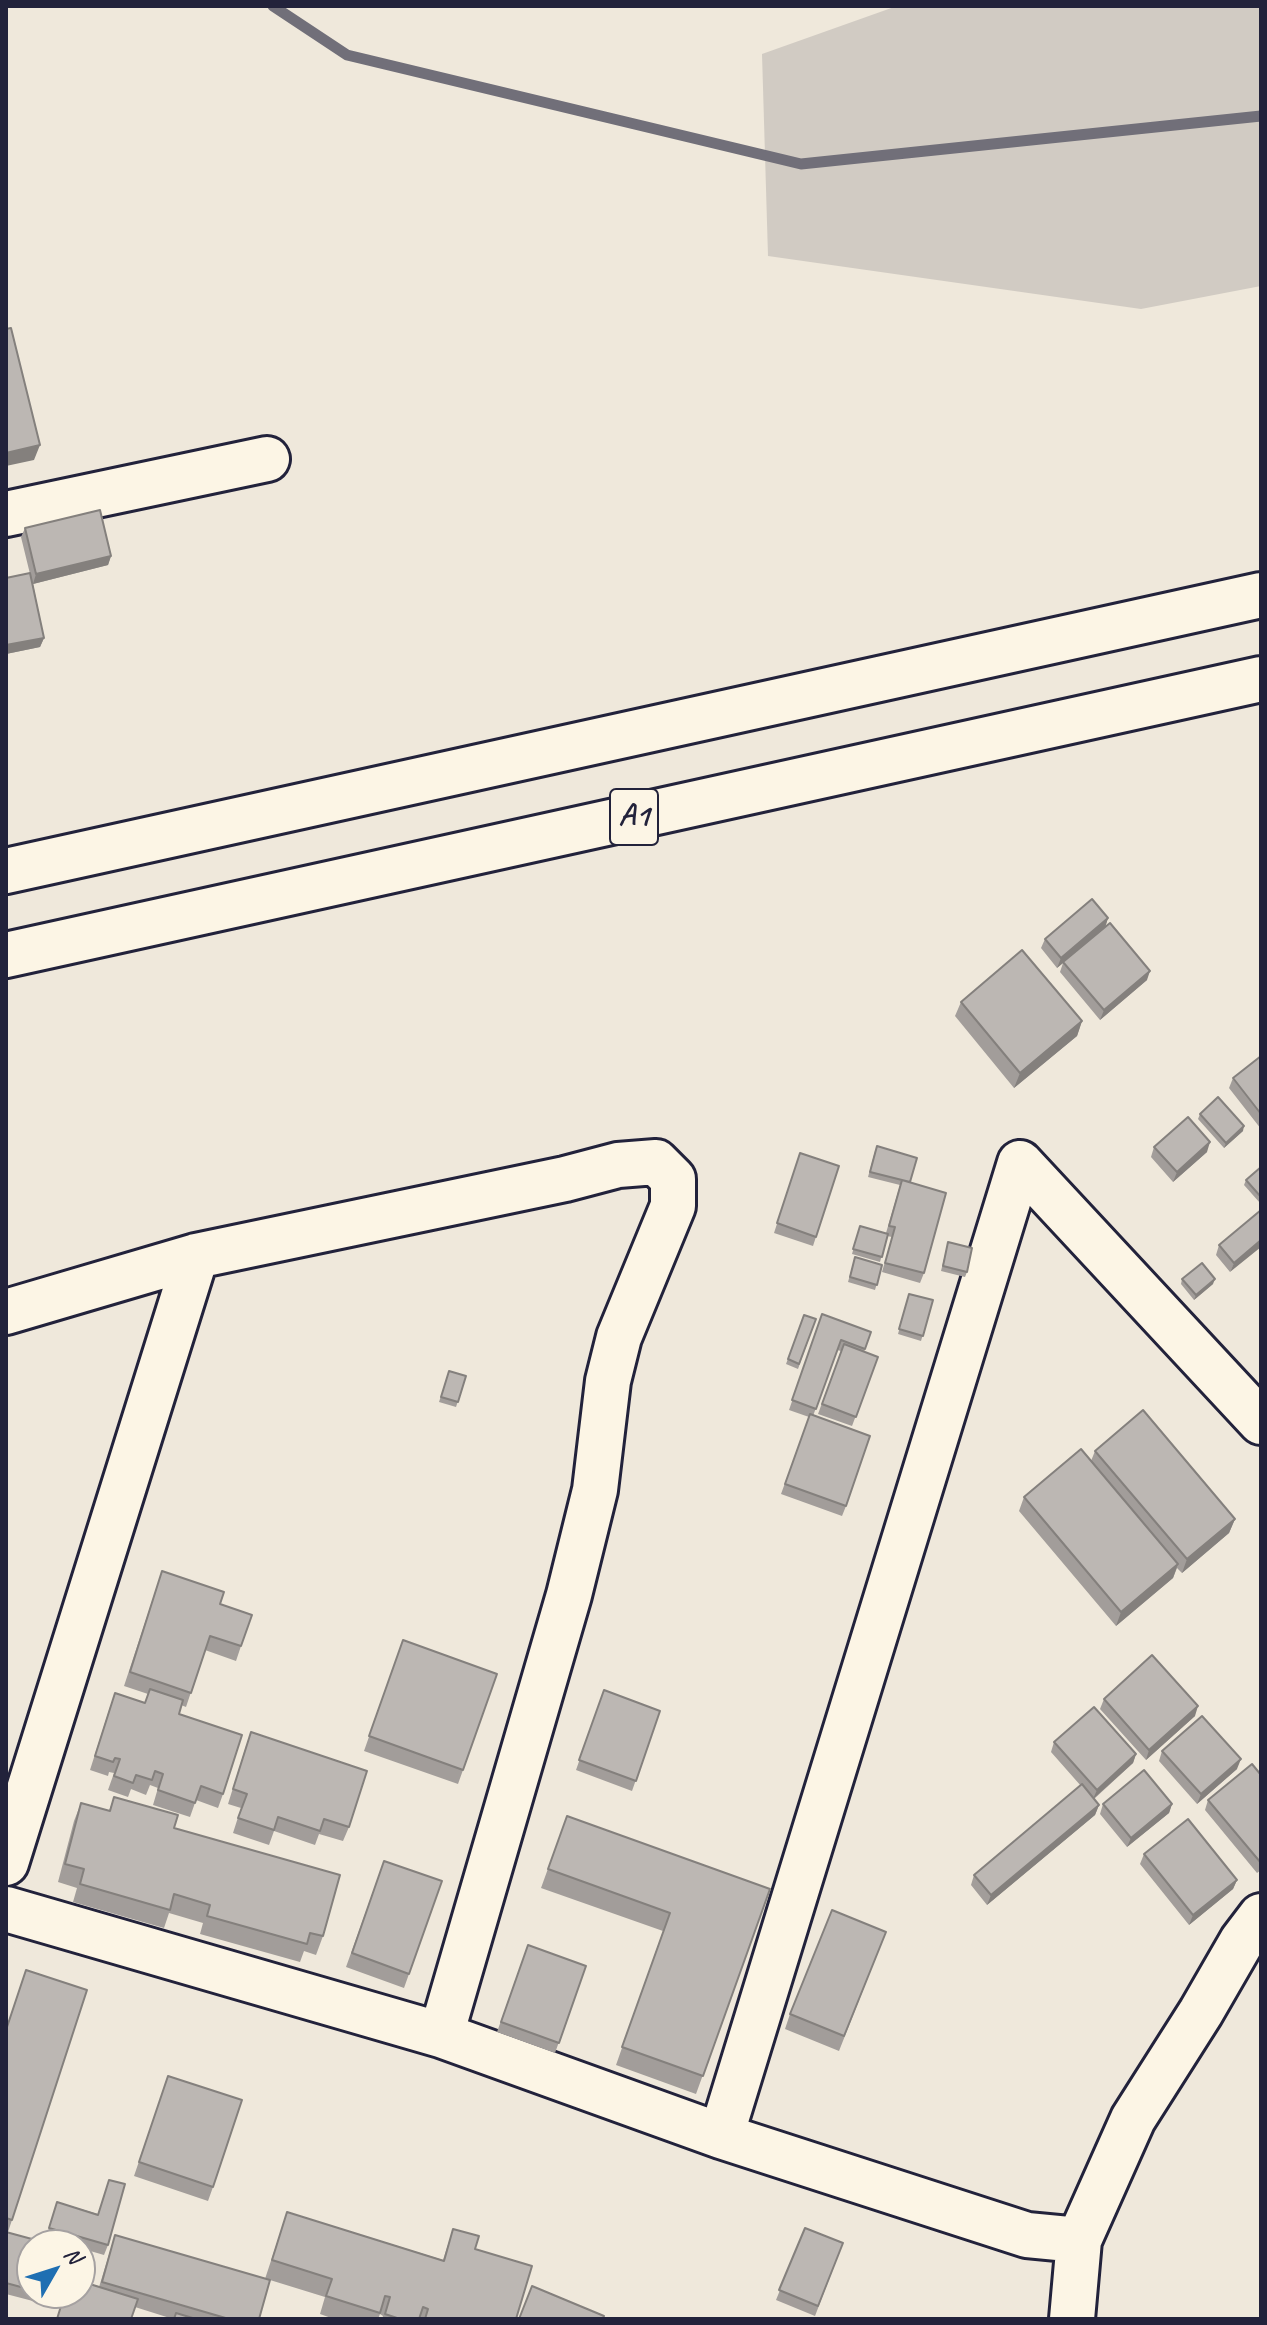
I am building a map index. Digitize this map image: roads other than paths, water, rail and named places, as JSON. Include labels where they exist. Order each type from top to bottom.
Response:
[{"type":"street","points":[[6,514],[267,459]]},
{"type":"street","name":"A1","points":[[6,871],[1261,595]]},
{"type":"street","name":"A1","points":[[6,955],[1261,679]]},
{"type":"street","points":[[6,1312],[196,1256],[565,1179],[618,1165],[656,1162],[673,1179],[673,1206],[619,1337],[608,1381],[595,1490],[569,1595],[441,2035]]},
{"type":"street","points":[[721,2136],[1020,1163],[1261,1422]]},
{"type":"street","points":[[6,1863],[196,1256]]},
{"type":"street","points":[[6,1909],[441,2035],[721,2136],[1027,2235],[1079,2240]]},
{"type":"street","points":[[1072,2319],[1079,2240],[1133,2119],[1242,1941],[1261,1916]]},
{"type":"waterway","points":[[273,6],[347,55],[801,164],[1261,116]]}]
